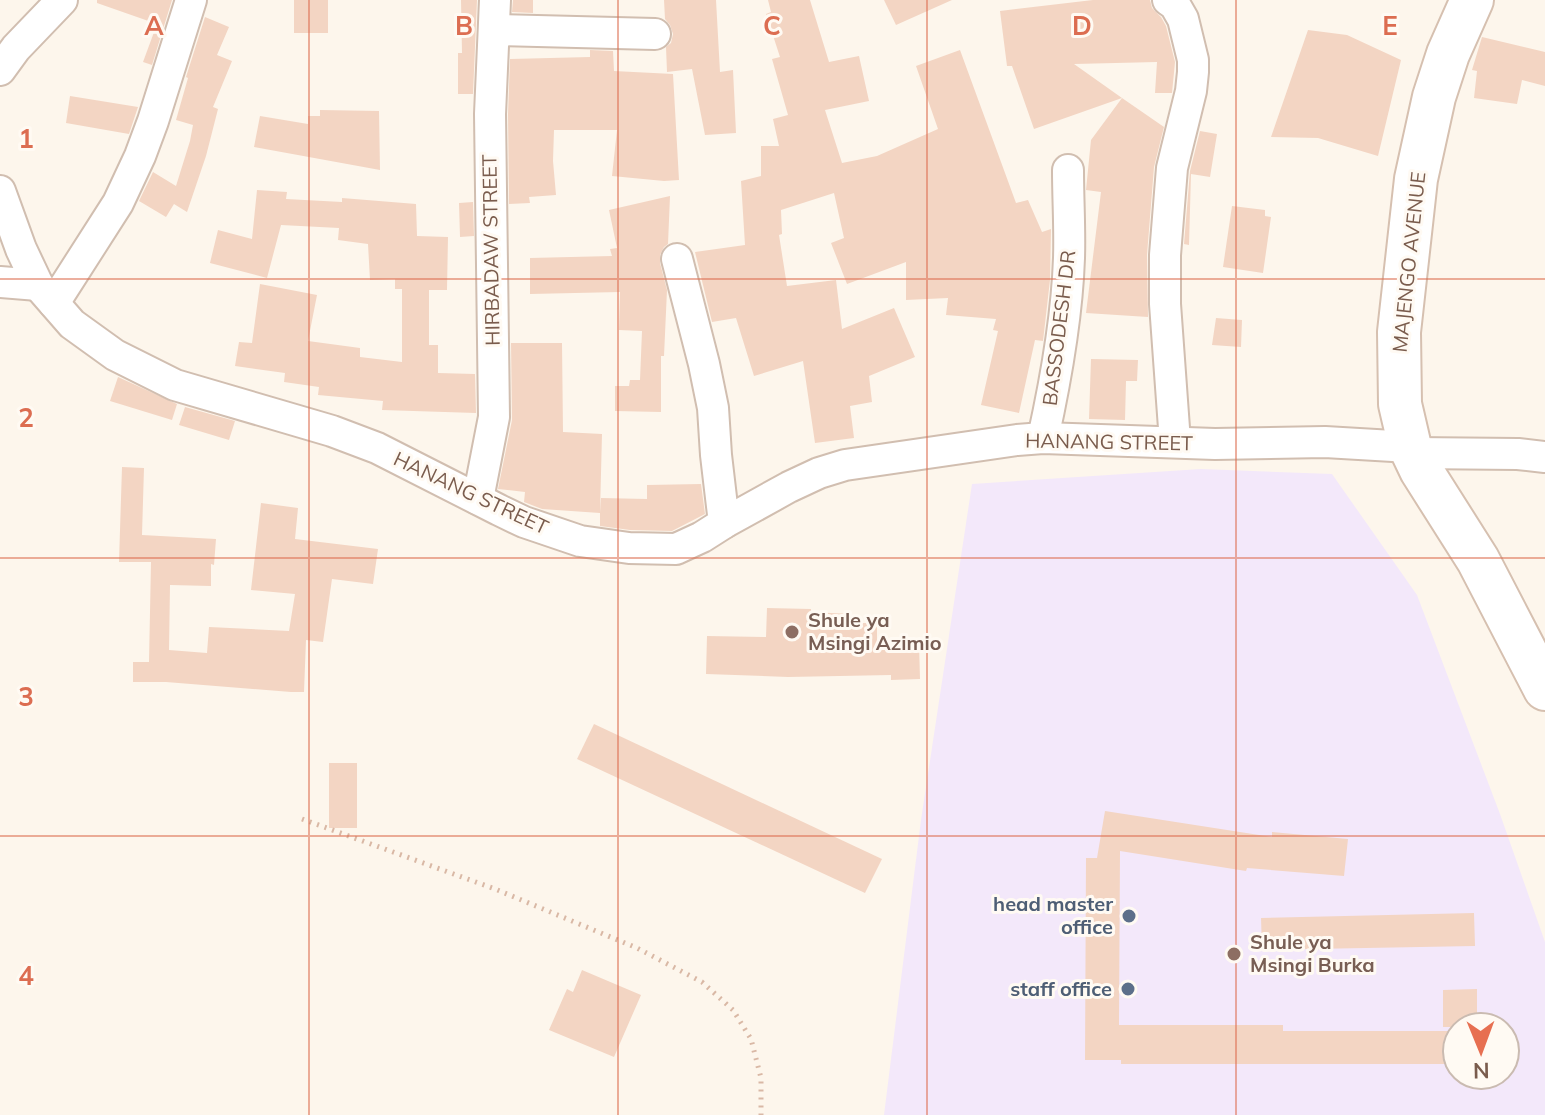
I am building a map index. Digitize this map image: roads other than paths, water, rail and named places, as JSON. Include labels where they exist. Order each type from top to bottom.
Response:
[{"type":"street","points":[[0,70],[16,48],[62,0]]},
{"type":"street","points":[[0,282],[46,294],[118,203],[153,121],[191,0]]},
{"type":"street","name":"MAJENGO AVENUE","points":[[1472,0],[1448,54],[1434,97],[1416,179],[1399,343],[1400,404],[1412,450],[1421,470],[1478,560],[1545,689]]},
{"type":"street","points":[[1173,2],[1186,29],[1193,60],[1191,91],[1172,168],[1165,255],[1165,304],[1175,442]]},
{"type":"street","points":[[494,15],[655,34]]},
{"type":"street","name":"HIRBADAW STREET","points":[[478,499],[494,417],[490,114],[494,15]]},
{"type":"street","name":"BASSODESH DR","points":[[1043,438],[1057,373],[1068,283],[1068,170]]},
{"type":"street","name":"HANANG STREET","points":[[0,191],[21,249],[46,294],[72,324],[115,355],[175,385],[332,431],[377,448],[524,522],[580,541],[614,547],[672,550],[702,537],[799,482],[845,465],[1043,438],[1215,444],[1325,442],[1545,457]]},
{"type":"street","points":[[677,259],[713,408],[724,523]]},
{"type":"place","name":"Shule ya Msingi Azimio","points":[[792,632]]},
{"type":"place","name":"head master office","points":[[1129,916]]},
{"type":"place","name":"Shule ya Msingi Burka","points":[[1234,954]]},
{"type":"place","name":"staff office","points":[[1128,989]]}]
